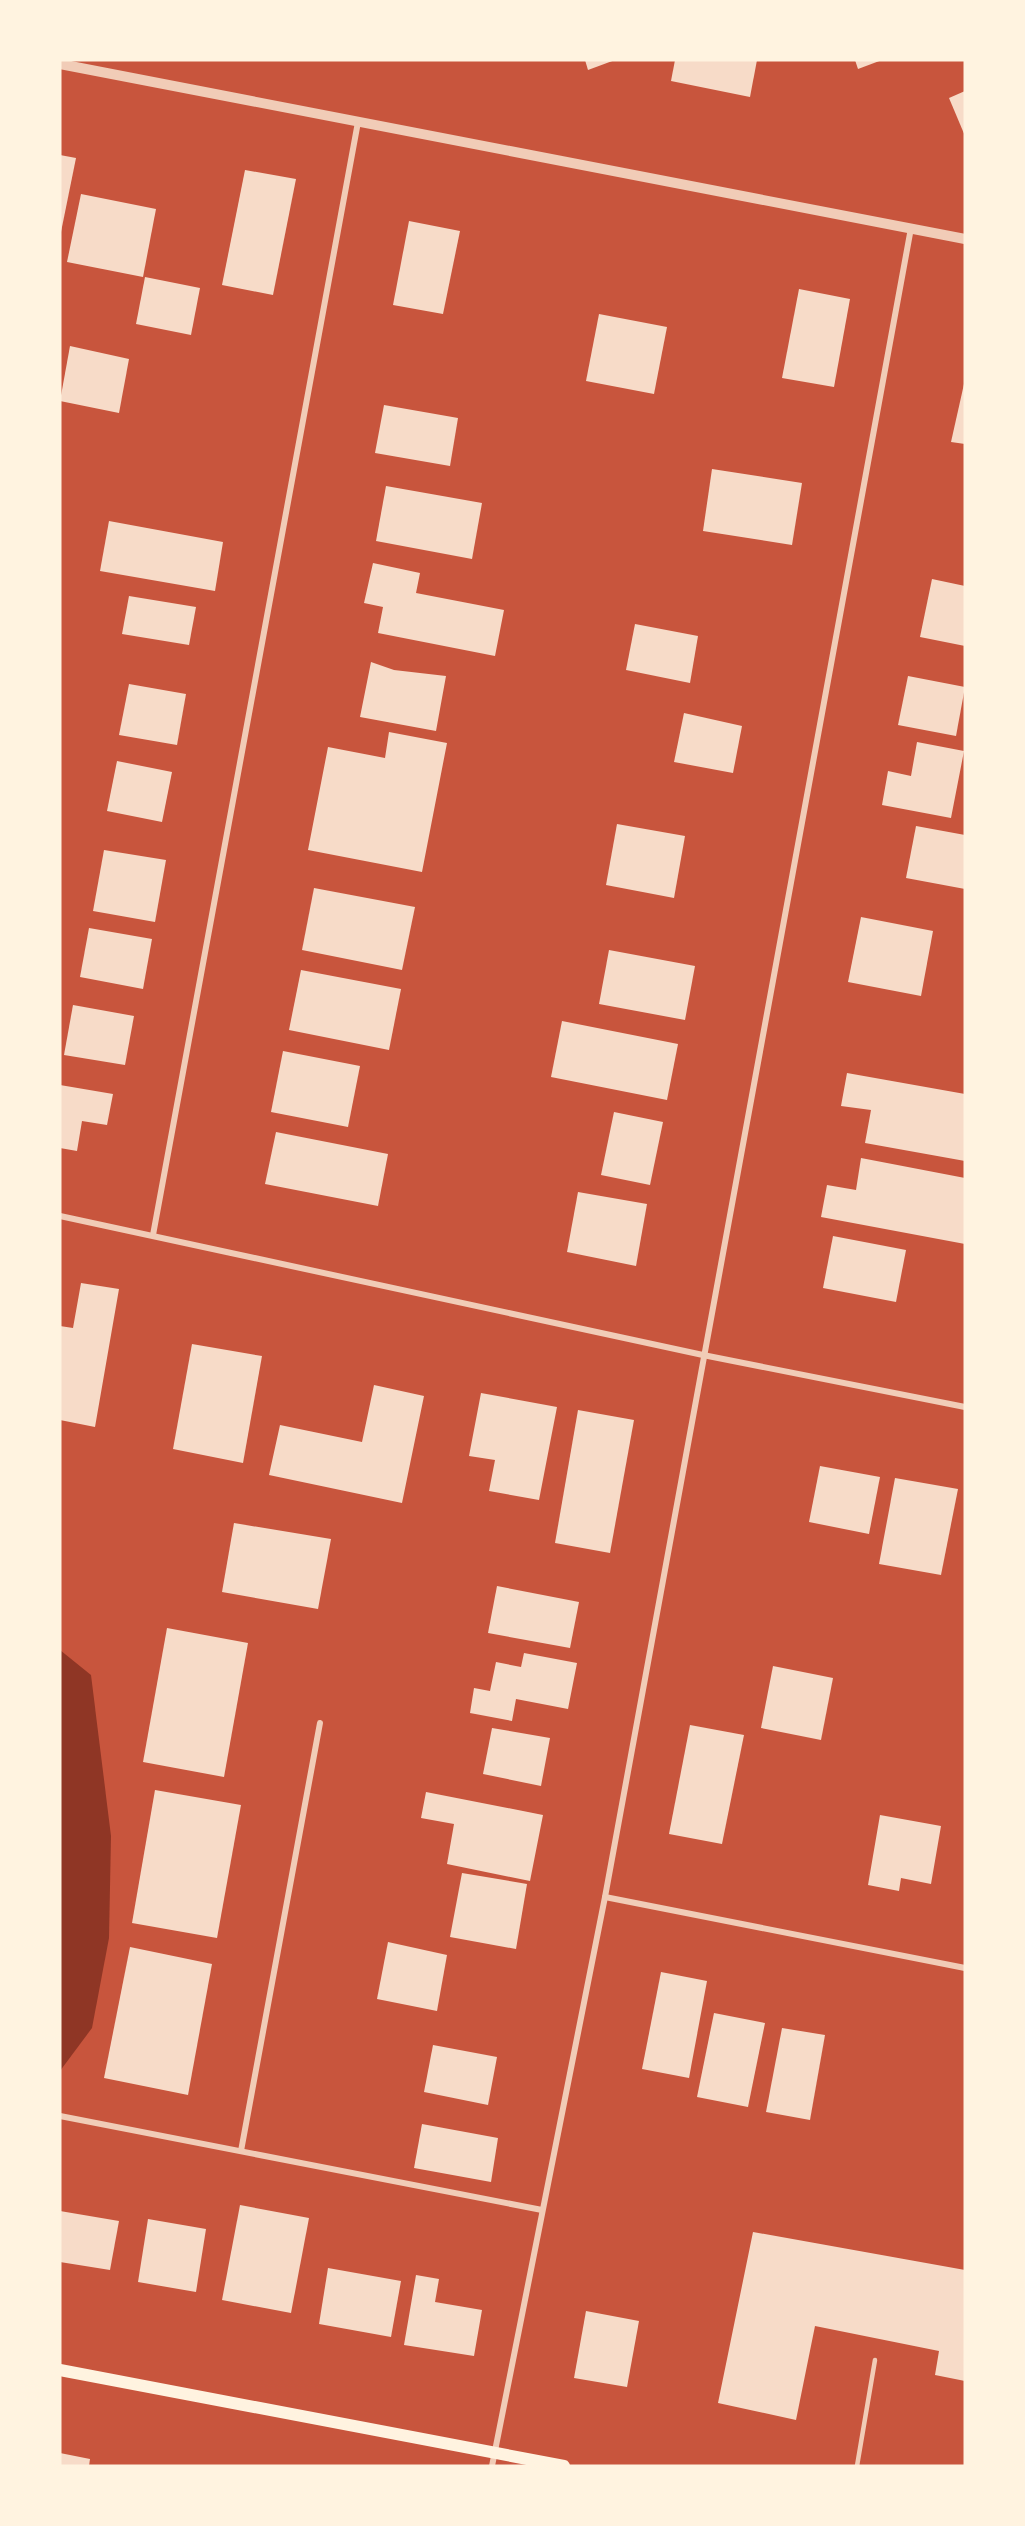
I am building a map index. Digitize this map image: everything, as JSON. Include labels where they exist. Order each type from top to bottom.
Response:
[{"type":"main road","points":[[60,2370],[564,2466]]},
{"type":"street","points":[[60,64],[965,239]]},
{"type":"street","points":[[153,1235],[358,122]]},
{"type":"street","points":[[492,2466],[605,1897],[911,228]]},
{"type":"street","points":[[60,1216],[703,1355],[965,1407]]},
{"type":"street","points":[[241,2151],[320,1723]]},
{"type":"street","points":[[605,1897],[965,1968]]},
{"type":"street","points":[[60,2116],[542,2210]]},
{"type":"lane","points":[[856,2466],[875,2360]]},
{"type":"shaded area","points":[[60,1650],[91,1675],[111,1836],[109,1938],[92,2028],[60,2071]]},
{"type":"building","points":[[585,60],[615,60],[588,70]]},
{"type":"building","points":[[675,60],[757,60],[750,97],[671,81]]},
{"type":"building","points":[[855,60],[882,60],[858,69]]},
{"type":"building","points":[[965,91],[965,136],[949,98]]},
{"type":"building","points":[[60,155],[76,158],[61,232],[60,232]]},
{"type":"building","points":[[245,170],[296,179],[273,295],[222,285]]},
{"type":"building","points":[[81,194],[156,209],[143,277],[67,262]]},
{"type":"building","points":[[409,221],[460,231],[443,314],[393,305]]},
{"type":"building","points":[[145,277],[200,288],[191,335],[136,324]]},
{"type":"building","points":[[799,289],[850,299],[834,387],[782,378]]},
{"type":"building","points":[[599,314],[667,327],[654,394],[586,381]]},
{"type":"building","points":[[70,346],[129,359],[119,413],[60,401]]},
{"type":"building","points":[[965,384],[965,444],[951,442]]},
{"type":"building","points":[[384,405],[458,418],[450,466],[375,453]]},
{"type":"building","points":[[712,469],[802,483],[792,545],[703,531]]},
{"type":"building","points":[[386,486],[482,503],[472,559],[376,541]]},
{"type":"building","points":[[109,521],[223,542],[215,591],[100,571]]},
{"type":"building","points":[[373,563],[420,573],[416,593],[504,610],[495,656],[378,633],[383,607],[364,603]]},
{"type":"building","points":[[932,579],[965,586],[965,646],[920,637]]},
{"type":"building","points":[[129,596],[196,607],[189,645],[122,634]]},
{"type":"building","points":[[635,624],[698,636],[690,683],[626,670]]},
{"type":"building","points":[[371,662],[394,670],[446,676],[436,731],[360,717]]},
{"type":"building","points":[[908,676],[965,687],[956,736],[898,725]]},
{"type":"building","points":[[129,684],[186,694],[177,745],[119,735]]},
{"type":"building","points":[[684,713],[742,726],[733,773],[674,762]]},
{"type":"building","points":[[389,732],[447,743],[422,872],[308,850],[328,747],[385,758]]},
{"type":"building","points":[[917,742],[964,751],[951,818],[882,805],[888,771],[911,776]]},
{"type":"building","points":[[117,761],[172,772],[162,822],[107,811]]},
{"type":"building","points":[[617,824],[685,836],[674,898],[606,885]]},
{"type":"building","points":[[916,826],[965,835],[965,889],[906,878]]},
{"type":"building","points":[[104,850],[166,860],[155,922],[93,911]]},
{"type":"building","points":[[314,888],[415,907],[402,970],[302,950]]},
{"type":"building","points":[[861,917],[933,931],[921,996],[848,982]]},
{"type":"building","points":[[89,928],[152,939],[143,989],[80,977]]},
{"type":"building","points":[[609,950],[695,966],[685,1020],[599,1004]]},
{"type":"building","points":[[301,970],[401,989],[389,1050],[289,1030]]},
{"type":"building","points":[[73,1005],[134,1016],[125,1065],[64,1055]]},
{"type":"building","points":[[562,1021],[678,1044],[667,1100],[551,1077]]},
{"type":"building","points":[[283,1051],[360,1066],[348,1127],[271,1112]]},
{"type":"building","points":[[847,1073],[965,1094],[965,1161],[865,1143],[871,1110],[841,1106]]},
{"type":"building","points":[[60,1085],[113,1094],[107,1125],[82,1121],[77,1151],[60,1148]]},
{"type":"building","points":[[614,1112],[663,1122],[650,1185],[601,1175]]},
{"type":"building","points":[[276,1132],[388,1154],[378,1206],[265,1184]]},
{"type":"building","points":[[861,1158],[965,1178],[965,1244],[821,1217],[827,1185],[856,1190]]},
{"type":"building","points":[[578,1192],[647,1204],[636,1266],[567,1252]]},
{"type":"building","points":[[833,1236],[906,1250],[896,1302],[823,1288]]},
{"type":"building","points":[[81,1283],[119,1289],[95,1427],[60,1420],[60,1326],[73,1328]]},
{"type":"building","points":[[192,1344],[262,1356],[243,1463],[173,1449]]},
{"type":"building","points":[[374,1385],[424,1396],[402,1503],[269,1475],[280,1425],[362,1442]]},
{"type":"building","points":[[481,1393],[557,1407],[539,1500],[489,1491],[495,1460],[469,1456]]},
{"type":"building","points":[[578,1410],[634,1420],[610,1553],[555,1543]]},
{"type":"building","points":[[820,1466],[880,1477],[869,1534],[809,1522]]},
{"type":"building","points":[[895,1478],[958,1489],[941,1575],[879,1564]]},
{"type":"building","points":[[234,1523],[331,1539],[318,1609],[222,1592]]},
{"type":"building","points":[[497,1586],[579,1602],[570,1648],[488,1633]]},
{"type":"building","points":[[167,1628],[248,1643],[224,1777],[143,1762]]},
{"type":"building","points":[[524,1653],[577,1663],[568,1709],[516,1699],[512,1721],[470,1713],[474,1688],[490,1691],[496,1662],[521,1667]]},
{"type":"building","points":[[773,1666],[833,1678],[821,1740],[761,1728]]},
{"type":"building","points":[[690,1725],[744,1735],[722,1844],[669,1834]]},
{"type":"building","points":[[492,1728],[550,1738],[541,1786],[483,1774]]},
{"type":"building","points":[[155,1790],[241,1805],[217,1938],[132,1923]]},
{"type":"building","points":[[426,1792],[543,1815],[530,1881],[447,1864],[454,1824],[421,1818]]},
{"type":"building","points":[[880,1815],[941,1826],[931,1884],[901,1878],[899,1891],[868,1885]]},
{"type":"building","points":[[462,1873],[527,1884],[516,1949],[450,1937]]},
{"type":"building","points":[[388,1942],[447,1955],[437,2011],[377,1999]]},
{"type":"building","points":[[130,1947],[212,1964],[188,2095],[104,2078]]},
{"type":"building","points":[[661,1972],[707,1981],[689,2078],[642,2069]]},
{"type":"building","points":[[714,2013],[765,2023],[748,2107],[697,2097]]},
{"type":"building","points":[[782,2028],[825,2035],[810,2120],[766,2112]]},
{"type":"building","points":[[433,2045],[497,2057],[488,2105],[424,2092]]},
{"type":"building","points":[[422,2124],[498,2138],[491,2182],[414,2168]]},
{"type":"building","points":[[240,2205],[309,2218],[291,2313],[222,2300]]},
{"type":"building","points":[[60,2211],[119,2221],[110,2270],[60,2262]]},
{"type":"building","points":[[148,2219],[206,2229],[196,2292],[138,2282]]},
{"type":"building","points":[[753,2232],[965,2270],[965,2381],[935,2375],[939,2351],[815,2326],[796,2420],[718,2403]]},
{"type":"building","points":[[328,2268],[401,2281],[391,2337],[319,2324]]},
{"type":"building","points":[[416,2275],[439,2279],[435,2302],[482,2310],[474,2356],[404,2345]]},
{"type":"building","points":[[586,2311],[639,2321],[627,2387],[574,2378]]},
{"type":"building","points":[[60,2453],[90,2459],[89,2466],[60,2466]]}]
